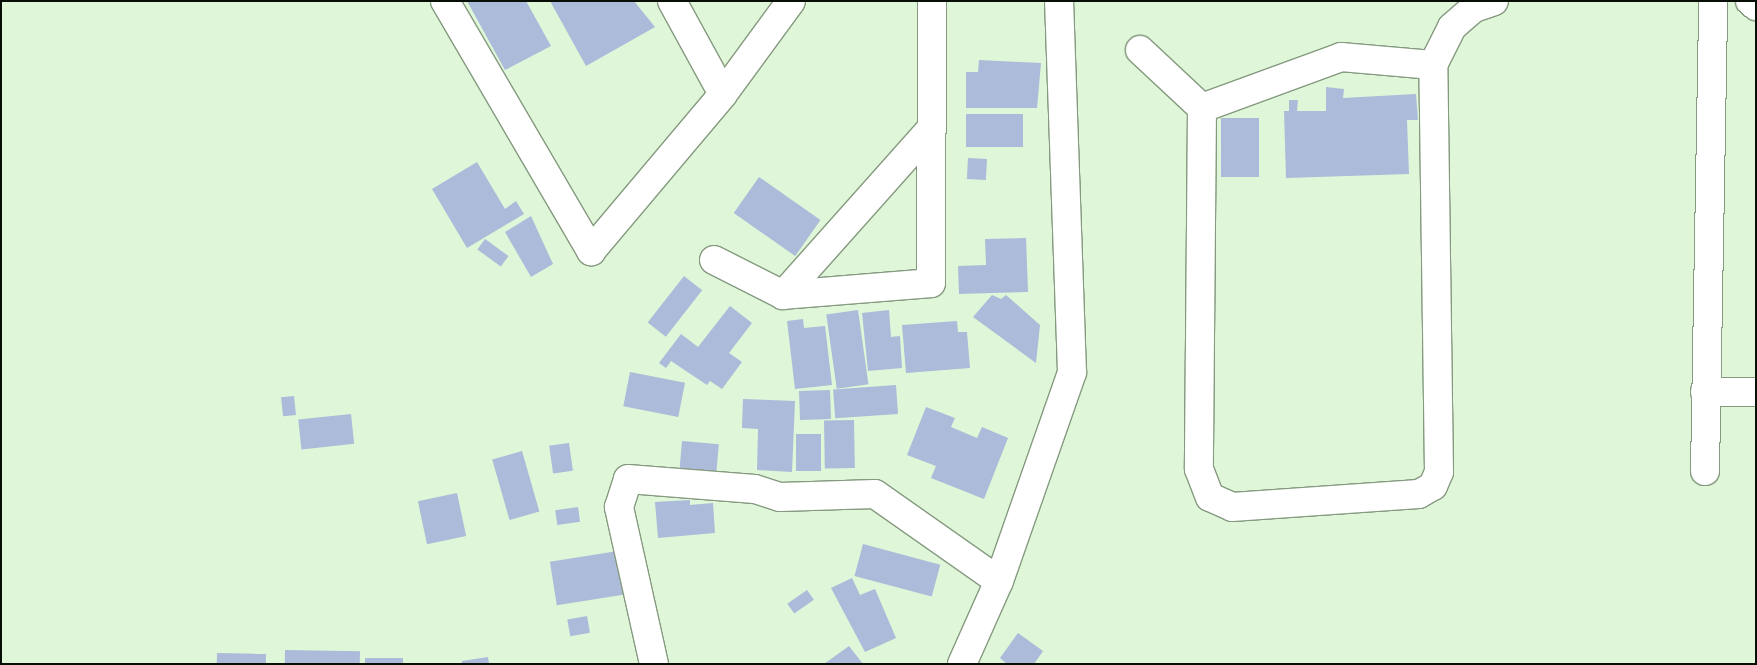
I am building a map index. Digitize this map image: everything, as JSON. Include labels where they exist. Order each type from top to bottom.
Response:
[{"type":"street","points":[[445,1],[591,251],[723,94],[790,1]]},
{"type":"street","points":[[672,1],[723,94]]},
{"type":"street","points":[[714,260],[783,295],[931,283],[930,130],[932,1]]},
{"type":"street","points":[[962,664],[999,581],[1072,372],[1059,1]]},
{"type":"street","points":[[1140,50],[1202,108],[1199,469],[1210,497],[1232,507],[1419,494],[1433,486],[1439,472],[1433,65],[1452,27],[1474,8],[1494,1]]},
{"type":"street","points":[[1705,471],[1713,1]]},
{"type":"street","points":[[1750,1],[1756,6]]},
{"type":"street","points":[[1202,108],[1341,56],[1433,65]]},
{"type":"street","points":[[783,295],[930,130]]},
{"type":"street","points":[[1705,392],[1756,392]]},
{"type":"street","points":[[654,664],[619,507],[628,479],[755,489],[780,497],[875,494],[999,581]]},
{"type":"building","points":[[467,1],[526,1],[551,46],[505,70]]},
{"type":"building","points":[[550,1],[634,1],[655,27],[586,66]]},
{"type":"building","points":[[979,60],[1041,63],[1037,108],[966,108],[966,72],[978,72]]},
{"type":"building","points":[[1326,87],[1344,89],[1343,98],[1416,94],[1418,120],[1407,120],[1409,174],[1286,178],[1284,111],[1289,111],[1289,100],[1298,100],[1297,111],[1326,111]]},
{"type":"building","points":[[966,114],[1023,114],[1023,147],[966,147]]},
{"type":"building","points":[[1221,118],[1259,118],[1259,177],[1221,177]]},
{"type":"building","points":[[968,158],[987,159],[986,180],[967,179]]},
{"type":"building","points":[[477,162],[505,209],[516,201],[524,214],[467,248],[432,189]]},
{"type":"building","points":[[759,177],[820,220],[795,256],[734,213]]},
{"type":"building","points":[[531,216],[553,264],[531,277],[505,232]]},
{"type":"building","points":[[1026,238],[1028,292],[959,294],[958,266],[986,265],[985,239]]},
{"type":"building","points":[[485,239],[508,256],[501,267],[477,250]]},
{"type":"building","points":[[684,276],[702,290],[666,337],[648,322]]},
{"type":"building","points":[[992,295],[1001,299],[1006,295],[1040,325],[1036,363],[973,317]]},
{"type":"building","points":[[730,306],[752,323],[729,353],[742,362],[722,389],[710,381],[707,385],[671,361],[666,368],[659,363],[681,334],[698,347]]},
{"type":"building","points":[[858,310],[868,384],[837,389],[826,314]]},
{"type":"building","points":[[889,310],[891,337],[900,336],[902,368],[868,371],[862,313]]},
{"type":"building","points":[[803,319],[804,328],[825,326],[832,385],[795,389],[787,321]]},
{"type":"building","points":[[957,321],[958,332],[967,332],[970,368],[906,373],[902,325]]},
{"type":"building","points":[[630,372],[685,383],[678,417],[623,406]]},
{"type":"building","points":[[896,385],[898,414],[835,418],[833,389]]},
{"type":"building","points":[[830,390],[831,419],[800,420],[799,391]]},
{"type":"building","points":[[294,396],[296,415],[283,416],[281,397]]},
{"type":"building","points":[[743,399],[795,401],[792,472],[757,470],[758,429],[742,428]]},
{"type":"building","points":[[926,407],[955,418],[951,427],[977,438],[982,427],[1008,438],[984,499],[931,478],[936,466],[907,455]]},
{"type":"building","points":[[351,414],[354,444],[301,449],[298,420]]},
{"type":"building","points":[[854,420],[855,468],[825,469],[824,421]]},
{"type":"building","points":[[796,434],[821,434],[821,471],[796,471]]},
{"type":"building","points":[[682,441],[719,444],[716,476],[679,473]]},
{"type":"building","points":[[569,443],[573,471],[553,474],[549,446]]},
{"type":"building","points":[[522,451],[539,512],[510,520],[492,460]]},
{"type":"building","points":[[457,493],[466,536],[427,544],[418,501]]},
{"type":"building","points":[[690,500],[690,505],[713,503],[715,533],[658,538],[655,502]]},
{"type":"building","points":[[578,507],[580,522],[557,525],[555,510]]},
{"type":"building","points":[[863,544],[940,565],[932,597],[854,576]]},
{"type":"building","points":[[624,550],[631,593],[557,605],[550,562]]},
{"type":"building","points":[[852,578],[860,595],[875,589],[896,638],[865,652],[831,588]]},
{"type":"building","points":[[807,590],[814,600],[794,614],[787,604]]},
{"type":"building","points":[[587,616],[590,633],[570,636],[567,619]]},
{"type":"building","points":[[1018,633],[1043,651],[1034,664],[1007,664],[1000,658]]},
{"type":"building","points":[[849,646],[863,664],[824,664]]},
{"type":"building","points":[[285,650],[360,651],[360,664],[285,664]]},
{"type":"building","points":[[217,653],[266,654],[266,664],[217,664]]},
{"type":"building","points":[[488,657],[489,664],[462,664],[462,661]]},
{"type":"building","points":[[365,658],[403,658],[403,664],[365,664]]}]
